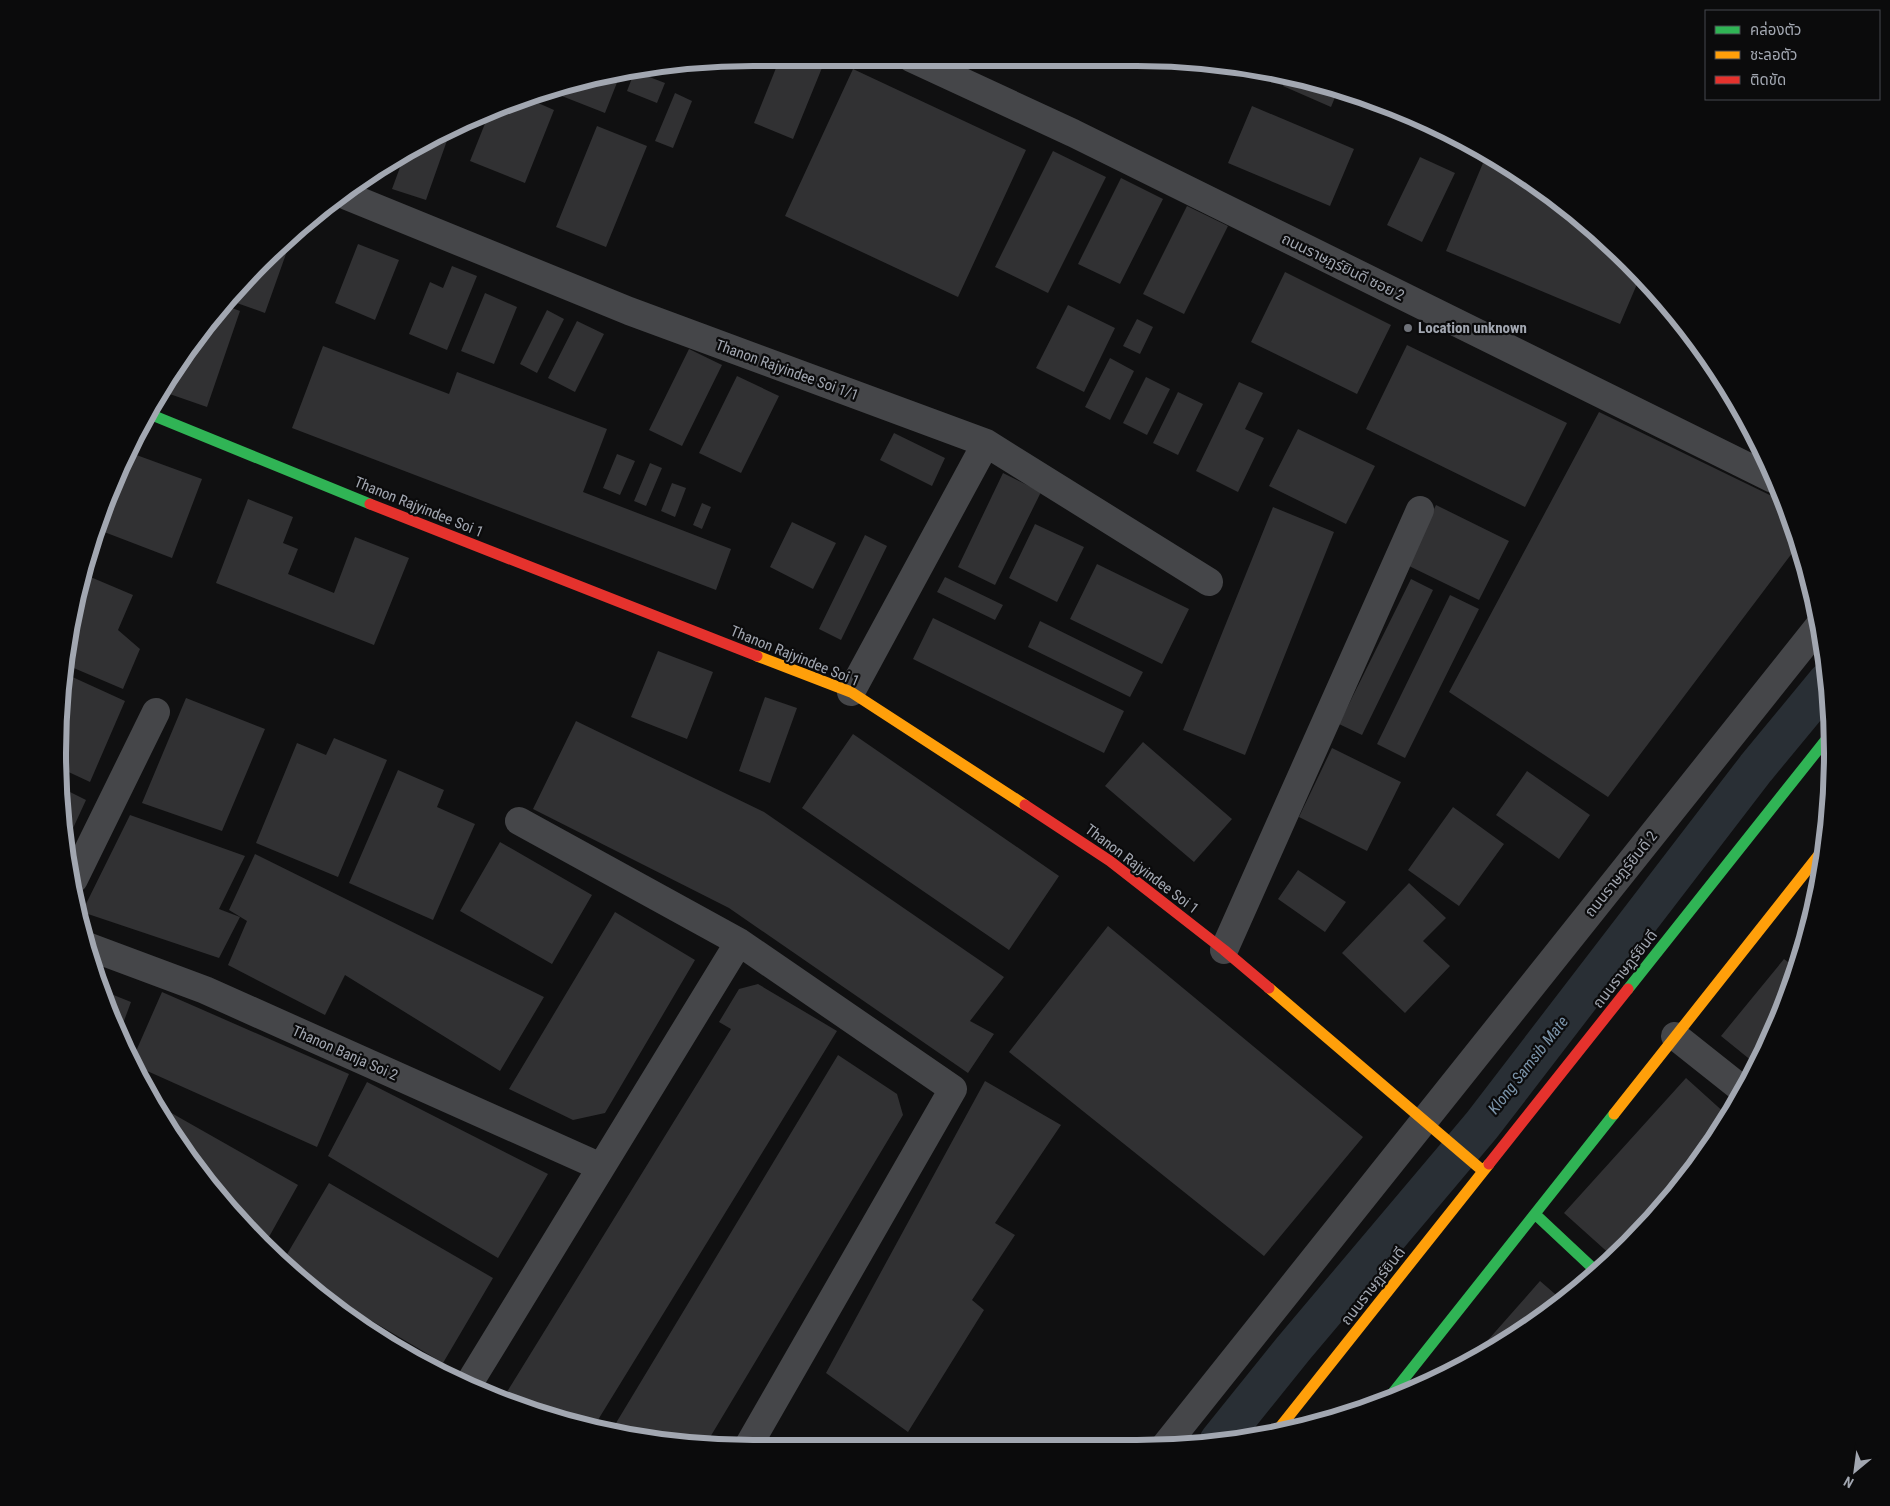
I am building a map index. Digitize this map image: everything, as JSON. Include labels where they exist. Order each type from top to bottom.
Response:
[{"type":"street","name":"ถนนราษฏร์ยินดี ซอย 2","points":[[928,66],[1073,133],[1764,475]]},
{"type":"street","name":"Thanon Rajyindee Soi 1/1","points":[[350,197],[629,311],[986,443],[1209,582]]},
{"type":"street","name":"Thanon Rajyindee Soi 1","points":[[155,416],[472,545],[851,692],[1110,860],[1224,950],[1483,1171]]},
{"type":"street","points":[[851,692],[986,443]]},
{"type":"street","points":[[1224,950],[1420,510]]},
{"type":"street","name":"ถนนราษฎร์ยินดี 2","points":[[1171,1438],[1813,633]]},
{"type":"street","points":[[77,873],[156,712]]},
{"type":"street","name":"ถนนราษฎร์ยินดี","points":[[1282,1424],[1824,743]]},
{"type":"street","points":[[519,821],[739,942],[953,1089],[751,1440]]},
{"type":"street","points":[[1397,1388],[1816,858]]},
{"type":"street","points":[[472,1379],[739,942]]},
{"type":"street","name":"Thanon Banja Soi 2","points":[[95,949],[205,990],[601,1167]]},
{"type":"street","points":[[1675,1036],[1738,1086]]},
{"type":"street","points":[[1535,1214],[1592,1267]]},
{"type":"building","points":[[777,66],[823,66],[793,139],[754,123]]},
{"type":"building","points":[[853,69],[1026,150],[958,297],[785,216]]},
{"type":"building","points":[[644,75],[665,83],[657,103],[627,91],[633,77]]},
{"type":"building","points":[[618,79],[605,113],[559,95]]},
{"type":"building","points":[[1285,82],[1335,96],[1331,107],[1283,86]]},
{"type":"building","points":[[675,93],[692,101],[673,148],[655,141]]},
{"type":"building","points":[[536,102],[554,110],[525,183],[470,161],[486,121]]},
{"type":"building","points":[[1252,106],[1354,149],[1330,206],[1228,163]]},
{"type":"building","points":[[597,126],[647,146],[606,247],[556,227]]},
{"type":"building","points":[[448,138],[426,200],[392,189],[401,163]]},
{"type":"building","points":[[1053,151],[1106,177],[1048,293],[995,267]]},
{"type":"building","points":[[1420,157],[1455,173],[1422,242],[1387,225]]},
{"type":"building","points":[[1483,163],[1519,182],[1555,208],[1590,237],[1637,283],[1620,324],[1446,251]]},
{"type":"building","points":[[1121,178],[1163,199],[1120,284],[1078,264]]},
{"type":"building","points":[[1187,206],[1228,226],[1184,314],[1143,294]]},
{"type":"building","points":[[358,244],[399,260],[375,320],[335,303]]},
{"type":"building","points":[[288,248],[265,313],[235,302],[267,267]]},
{"type":"building","points":[[452,266],[477,276],[447,350],[409,334],[430,282],[443,288]]},
{"type":"building","points":[[1285,272],[1391,325],[1357,394],[1251,342]]},
{"type":"building","points":[[485,293],[517,307],[494,364],[461,351]]},
{"type":"building","points":[[1068,305],[1115,328],[1084,392],[1036,368]]},
{"type":"building","points":[[231,307],[240,311],[207,407],[168,393],[208,335]]},
{"type":"building","points":[[547,310],[564,319],[537,373],[520,364]]},
{"type":"building","points":[[1137,319],[1153,327],[1140,354],[1123,346]]},
{"type":"building","points":[[577,321],[604,334],[575,392],[548,378]]},
{"type":"building","points":[[1407,345],[1567,423],[1525,507],[1366,429]]},
{"type":"building","points":[[323,346],[449,394],[457,372],[607,429],[583,492],[731,549],[716,590],[292,428]]},
{"type":"building","points":[[689,349],[722,365],[682,446],[649,430]]},
{"type":"building","points":[[1110,358],[1134,371],[1110,420],[1085,407]]},
{"type":"building","points":[[737,376],[779,396],[741,473],[699,453]]},
{"type":"building","points":[[1146,377],[1170,389],[1147,435],[1123,423]]},
{"type":"building","points":[[1239,382],[1263,393],[1245,429],[1264,438],[1238,492],[1196,471]]},
{"type":"building","points":[[1178,392],[1203,404],[1178,455],[1153,443]]},
{"type":"building","points":[[1599,412],[1774,497],[1793,552],[1608,797],[1449,692]]},
{"type":"building","points":[[1298,429],[1375,466],[1346,524],[1269,486]]},
{"type":"building","points":[[894,433],[945,458],[932,486],[880,460]]},
{"type":"building","points":[[135,454],[202,479],[172,558],[103,532]]},
{"type":"building","points":[[617,454],[635,461],[620,495],[603,488]]},
{"type":"building","points":[[650,463],[662,468],[646,506],[634,501]]},
{"type":"building","points":[[1003,473],[1041,492],[995,585],[958,567]]},
{"type":"building","points":[[672,483],[686,488],[675,517],[661,511]]},
{"type":"building","points":[[248,499],[293,517],[283,543],[298,549],[288,574],[334,593],[355,537],[409,558],[374,645],[216,583]]},
{"type":"building","points":[[702,503],[711,507],[702,529],[693,525]]},
{"type":"building","points":[[1436,505],[1509,541],[1479,600],[1407,565]]},
{"type":"building","points":[[1273,507],[1334,532],[1245,755],[1183,730]]},
{"type":"building","points":[[792,522],[836,543],[813,589],[770,567]]},
{"type":"building","points":[[1035,524],[1084,547],[1057,602],[1009,578]]},
{"type":"building","points":[[865,535],[887,546],[841,640],[819,629]]},
{"type":"building","points":[[1097,564],[1189,609],[1162,664],[1070,619]]},
{"type":"building","points":[[90,577],[133,595],[118,630],[140,649],[123,689],[72,667],[79,619]]},
{"type":"building","points":[[945,577],[1003,605],[995,620],[937,592]]},
{"type":"building","points":[[1411,579],[1433,590],[1362,735],[1339,724]]},
{"type":"building","points":[[1450,595],[1479,609],[1405,758],[1377,744]]},
{"type":"building","points":[[933,618],[1124,711],[1104,753],[913,659]]},
{"type":"building","points":[[1040,621],[1143,672],[1130,697],[1028,647]]},
{"type":"building","points":[[658,651],[713,672],[687,739],[631,717]]},
{"type":"building","points":[[71,676],[125,701],[90,782],[67,771],[66,753]]},
{"type":"building","points":[[765,697],[797,708],[770,783],[739,771]]},
{"type":"building","points":[[186,698],[265,729],[222,831],[142,803]]},
{"type":"building","points":[[576,721],[764,812],[1004,977],[970,1021],[994,1034],[968,1073],[729,908],[533,809]]},
{"type":"building","points":[[853,734],[1059,876],[1009,950],[802,808]]},
{"type":"building","points":[[334,738],[387,760],[338,877],[256,843],[297,743],[326,755]]},
{"type":"building","points":[[1143,742],[1232,819],[1194,862],[1105,786]]},
{"type":"building","points":[[1332,748],[1401,782],[1367,851],[1299,817]]},
{"type":"building","points":[[398,770],[444,790],[437,807],[475,824],[433,920],[349,883]]},
{"type":"building","points":[[1527,771],[1590,815],[1559,859],[1496,815]]},
{"type":"building","points":[[68,791],[86,800],[71,833]]},
{"type":"building","points":[[1453,807],[1504,844],[1459,906],[1408,870]]},
{"type":"building","points":[[130,815],[245,856],[219,909],[240,917],[219,958],[86,913],[84,908]]},
{"type":"building","points":[[500,842],[592,895],[552,964],[460,911]]},
{"type":"building","points":[[255,854],[544,997],[500,1071],[345,975],[325,1015],[228,965],[247,921],[229,910]]},
{"type":"building","points":[[1298,870],[1346,902],[1325,932],[1278,899]]},
{"type":"building","points":[[1409,883],[1446,918],[1423,941],[1450,966],[1405,1013],[1342,953]]},
{"type":"building","points":[[615,912],[695,960],[605,1113],[573,1120],[509,1089]]},
{"type":"building","points":[[1108,926],[1363,1137],[1264,1256],[1009,1052]]},
{"type":"building","points":[[1784,959],[1790,964],[1771,1016],[1751,1060],[1721,1036]]},
{"type":"building","points":[[758,984],[837,1031],[597,1421],[532,1403],[506,1393],[731,1029],[719,1022],[739,989]]},
{"type":"building","points":[[162,992],[349,1074],[317,1147],[144,1069],[135,1053]]},
{"type":"building","points":[[111,994],[131,1002],[123,1024]]},
{"type":"building","points":[[838,1055],[897,1094],[903,1115],[710,1438],[663,1434],[614,1426]]},
{"type":"building","points":[[1686,1078],[1723,1111],[1682,1171],[1653,1206],[1608,1253],[1564,1213]]},
{"type":"building","points":[[985,1081],[1061,1125],[995,1223],[1015,1235],[972,1300],[984,1310],[908,1432],[826,1373]]},
{"type":"building","points":[[367,1082],[548,1174],[498,1258],[328,1156]]},
{"type":"building","points":[[167,1110],[298,1185],[268,1239],[208,1171]]},
{"type":"building","points":[[329,1183],[493,1278],[443,1363],[344,1304],[286,1256]]},
{"type":"building","points":[[1540,1281],[1557,1296],[1519,1324],[1490,1342],[1488,1340]]},
{"type":"waterway","name":"Klong Samsib Mate","points":[[1224,1434],[1293,1349],[1482,1125],[1756,768],[1820,690]]},
{"type":"traffic: fast","points":[[155,416],[370,504]]},
{"type":"traffic: fast","points":[[1628,989],[1824,743]]},
{"type":"traffic: fast","points":[[1396,1388],[1614,1114]]},
{"type":"traffic: fast","points":[[1535,1214],[1592,1267]]},
{"type":"traffic: slow","points":[[757,656],[851,692],[1025,805]]},
{"type":"traffic: slow","points":[[1614,1114],[1815,859]]},
{"type":"traffic: slow","points":[[1269,988],[1483,1171]]},
{"type":"traffic: slow","points":[[1282,1424],[1489,1164]]},
{"type":"traffic: jam","points":[[370,504],[757,656]]},
{"type":"traffic: jam","points":[[1025,805],[1110,861],[1224,950],[1269,988]]},
{"type":"traffic: jam","points":[[1489,1164],[1628,989]]},
{"type":"place","name":"Location unknown","points":[[1408,328]]}]
